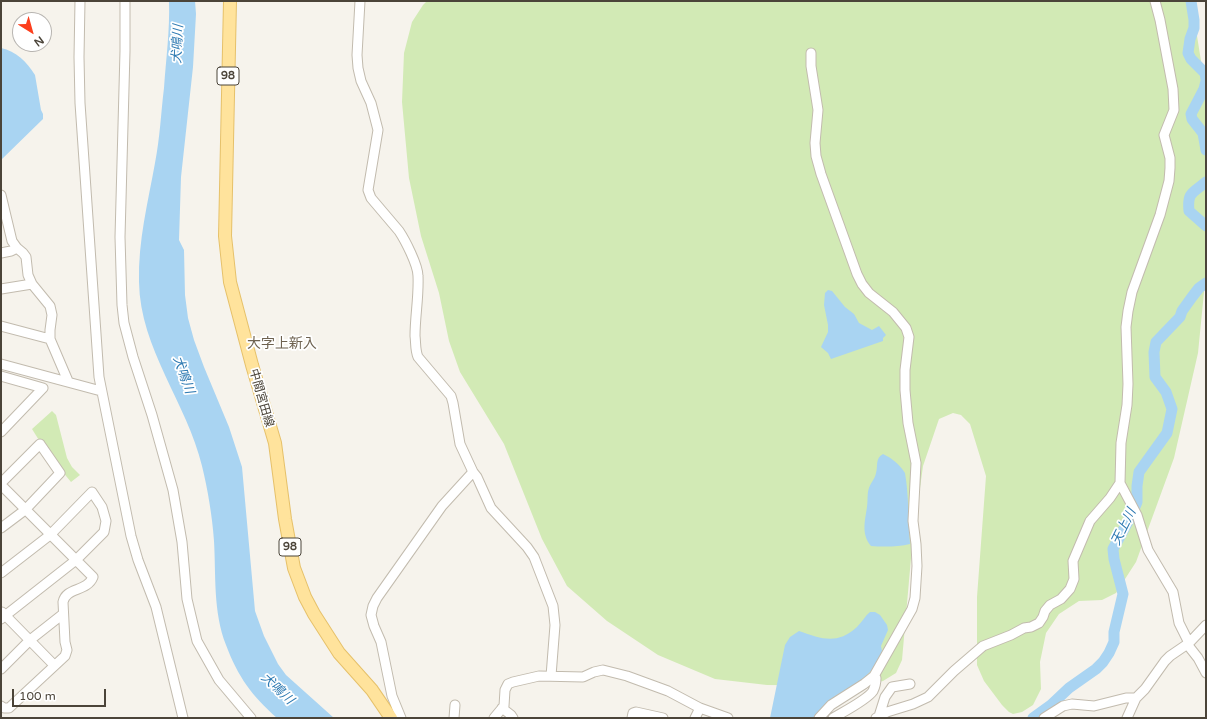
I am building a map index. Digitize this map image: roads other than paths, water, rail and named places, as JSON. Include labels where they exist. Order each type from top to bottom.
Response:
[{"type":"main road","name":"中間宮田線","points":[[230,1],[225,236],[230,282],[275,444],[285,519],[294,568],[305,597],[314,614],[340,652],[372,690],[391,718]]},
{"type":"street","points":[[80,1],[80,103],[98,369],[101,391],[131,536],[138,560],[156,607],[183,718]]},
{"type":"street","points":[[125,1],[120,237],[124,323],[173,490],[182,542],[187,599],[198,641],[219,680],[251,718]]},
{"type":"street","points":[[360,1],[357,55],[358,68],[361,81],[371,103],[378,130],[368,190],[371,198],[403,236],[415,264],[418,275],[415,322],[416,352],[418,357],[451,396],[460,444],[473,472],[477,477],[491,508],[527,547],[534,558],[553,606],[555,625],[552,676]]},
{"type":"street","points":[[1155,1],[1173,89],[1174,110],[1164,135],[1170,158],[1170,168],[1169,181],[1160,215],[1132,292],[1128,311],[1126,327],[1128,384],[1127,405],[1121,443],[1120,483],[1137,515],[1148,550],[1173,592],[1179,623],[1188,643],[1206,673]]},
{"type":"street","points":[[811,53],[811,66],[818,110],[815,143],[816,156],[821,174],[862,284],[869,293],[893,312],[906,328],[909,338],[905,370],[905,390],[908,423],[916,463],[913,521],[916,559],[915,598],[912,609],[874,676],[830,705],[819,718]]},
{"type":"street","points":[[1,195],[3,216],[12,242],[26,257],[28,275],[32,284],[50,306],[52,315],[50,339],[68,381]]},
{"type":"street","points":[[1,253],[17,248]]},
{"type":"street","points":[[1,289],[32,284]]},
{"type":"street","points":[[1,326],[50,339]]},
{"type":"street","points":[[1,364],[101,391]]},
{"type":"street","points":[[1,384],[4,377],[43,388],[1,432]]},
{"type":"street","points":[[1,528],[25,510],[60,474],[40,444],[1,484],[25,510],[93,578],[91,582],[84,587],[67,594],[62,602],[67,650],[65,656],[9,708],[4,708],[1,706]]},
{"type":"street","points":[[401,718],[392,696],[381,642],[371,615],[373,606],[377,598],[442,506],[473,472]]},
{"type":"street","points":[[878,717],[886,712],[913,704],[928,697],[954,671],[983,646],[1039,623],[1050,605],[1061,599],[1070,589],[1074,579],[1073,561],[1090,521],[1110,498],[1120,483]]},
{"type":"street","points":[[1,573],[50,535],[92,492],[102,507],[106,521],[104,532],[76,560],[2,615],[30,640],[54,665]]},
{"type":"street","points":[[1,669],[30,640],[63,614]]},
{"type":"street","points":[[1127,718],[1136,698],[1145,689],[1165,661],[1188,643],[1206,625]]},
{"type":"street","points":[[494,718],[504,706],[505,690],[508,684],[539,676],[583,677],[603,670],[668,691],[700,708],[728,718]]},
{"type":"street","points":[[833,718],[869,696],[876,684],[876,678],[874,676]]},
{"type":"street","points":[[878,717],[885,697],[892,687],[910,684]]},
{"type":"street","points":[[1044,718],[1063,706],[1072,704],[1094,706],[1126,698],[1136,698]]},
{"type":"street","points":[[454,718],[455,705]]},
{"type":"street","points":[[502,708],[512,715],[513,718]]},
{"type":"street","points":[[695,718],[700,708]]},
{"type":"street","points":[[632,718],[633,714],[636,712],[663,718]]},
{"type":"water","name":"犬鳴川","points":[[169,1],[195,1],[196,14],[193,67],[181,177],[179,240],[184,250],[185,295],[188,318],[194,340],[229,427],[242,467],[255,611],[264,636],[278,664],[286,675],[334,718],[277,718],[253,694],[236,667],[226,645],[219,620],[212,522],[202,466],[186,420],[155,353],[141,307],[139,282],[140,252],[157,154],[168,44]]},
{"type":"water","points":[[1,48],[16,54],[35,75],[43,119],[1,160]]},
{"type":"water","points":[[828,290],[832,291],[845,307],[854,314],[859,323],[872,330],[879,326],[886,335],[883,338],[883,341],[831,359],[828,353],[821,347],[828,332],[824,305],[825,293]]},
{"type":"water","points":[[883,454],[896,462],[905,473],[910,544],[901,546],[871,546],[866,537],[865,522],[868,490],[877,470],[878,460]]},
{"type":"water","points":[[870,612],[875,612],[880,615],[887,625],[888,630],[881,646],[882,651],[876,666],[860,682],[827,703],[813,718],[770,718],[785,645],[790,637],[799,631],[829,639],[843,636],[850,633],[857,627]]},
{"type":"waterway","name":"天上川","points":[[1191,1],[1194,28],[1190,39],[1188,53],[1191,59],[1205,73],[1206,79]]},
{"type":"waterway","name":"天上川","points":[[1206,81],[1204,89],[1191,114],[1192,119],[1203,133],[1206,150]]},
{"type":"waterway","name":"天上川","points":[[1206,182],[1194,191],[1189,200],[1189,211],[1206,226]]},
{"type":"waterway","name":"天上川","points":[[1033,718],[1051,705],[1069,688],[1096,669],[1103,662],[1114,642],[1114,632],[1123,594],[1113,549],[1137,502],[1139,472],[1167,433],[1172,409],[1166,392],[1155,377],[1154,352],[1156,342],[1180,317],[1182,311],[1192,297],[1199,288],[1206,283]]},
{"type":"district","name":"大字上新入","points":[[282,344]]}]
